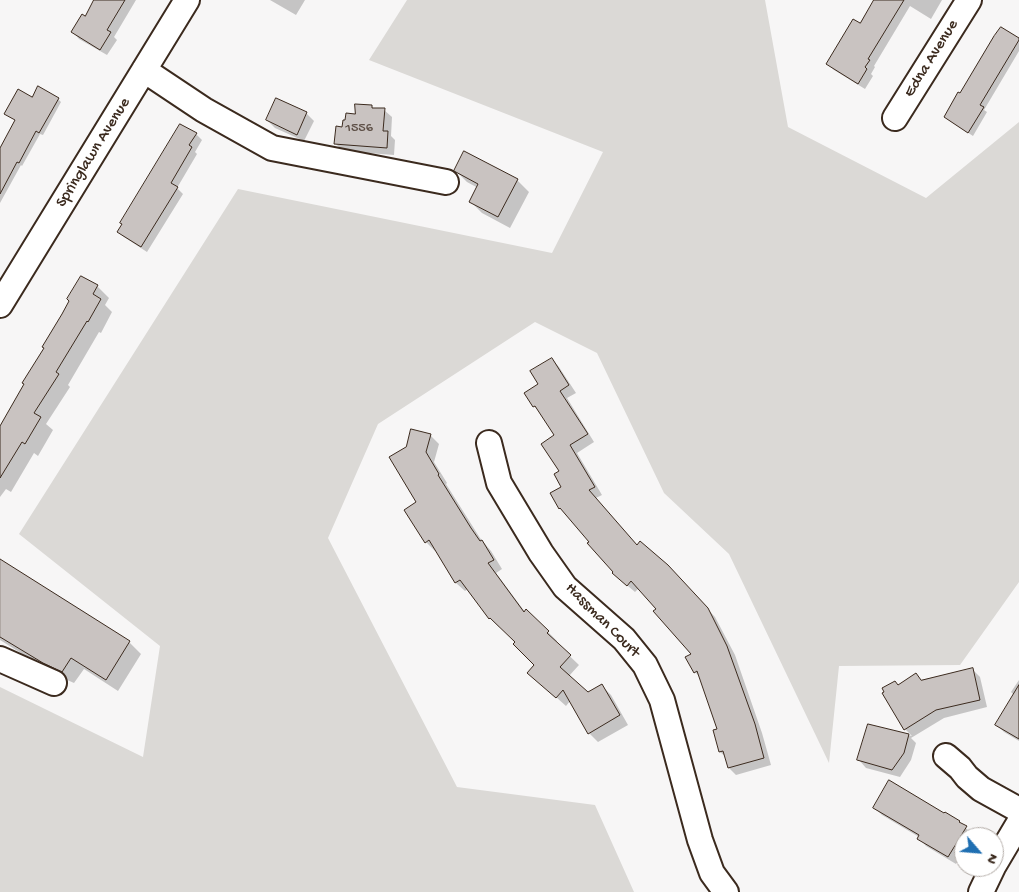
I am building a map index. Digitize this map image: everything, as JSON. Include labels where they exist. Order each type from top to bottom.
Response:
[{"type":"street","name":"Springlawn Avenue","points":[[0,305],[187,0]]},
{"type":"street","name":"Edna Avenue","points":[[895,118],[969,0]]},
{"type":"street","points":[[144,70],[204,110],[272,148],[446,182]]},
{"type":"street","name":"Hassman Court","points":[[489,442],[499,484],[541,553],[565,587],[624,638],[645,665],[662,700],[700,840],[712,873],[726,892]]},
{"type":"street","points":[[0,658],[54,683]]},
{"type":"street","points":[[946,756],[960,768],[966,778],[981,789],[1019,810]]},
{"type":"street","points":[[1004,849],[1019,823]]},
{"type":"street","points":[[981,892],[988,877]]},
{"type":"shaded area","points":[[407,0],[765,0],[788,127],[926,198],[1019,122],[1019,582],[960,665],[839,666],[829,763],[729,554],[664,493],[597,353],[535,322],[378,424],[328,538],[457,787],[595,805],[634,892],[0,892],[0,687],[143,757],[160,646],[19,534],[238,189],[552,253],[603,152],[369,60]]},
{"type":"building","points":[[94,0],[125,0],[107,30],[111,32],[100,50],[71,32],[82,14],[85,16]]},
{"type":"building","points":[[874,0],[904,0],[868,59],[870,60],[865,67],[867,69],[858,84],[826,64],[853,19],[860,23]]},
{"type":"building","points":[[1001,27],[1019,38],[1019,40],[980,105],[984,107],[968,133],[944,117],[958,92],[960,93]]},
{"type":"building","points":[[38,86],[59,98],[39,133],[36,131],[0,194],[0,148],[15,120],[4,114],[18,89],[32,97]]},
{"type":"building","points":[[276,98],[307,112],[297,135],[266,120]]},
{"type":"building","points":[[355,104],[372,105],[372,108],[385,108],[383,131],[388,131],[387,148],[334,144],[336,126],[342,127],[346,113],[355,114]]},
{"type":"building","points":[[180,124],[197,133],[189,145],[192,147],[171,183],[178,187],[141,247],[117,232],[122,224],[120,223]]},
{"type":"building","points":[[464,151],[518,179],[498,217],[469,202],[478,184],[454,171]]},
{"type":"building","points":[[81,276],[98,285],[93,294],[101,299],[56,372],[59,374],[34,413],[41,417],[25,444],[22,442],[0,478],[0,426],[24,384],[22,383],[44,348],[42,347],[62,314],[69,301],[67,299]]},
{"type":"building","points":[[552,358],[569,385],[560,391],[588,434],[570,445],[595,487],[589,490],[637,545],[640,541],[668,565],[708,608],[727,646],[755,724],[764,758],[728,768],[723,751],[719,752],[713,730],[717,729],[697,671],[694,673],[685,657],[691,654],[653,611],[656,609],[631,581],[627,586],[612,573],[587,543],[589,542],[559,509],[550,493],[561,487],[554,474],[559,471],[541,444],[554,435],[524,393],[538,384],[530,371]]},
{"type":"building","points":[[411,429],[431,434],[426,452],[471,528],[480,541],[482,540],[494,560],[488,563],[524,612],[526,609],[549,631],[547,633],[571,655],[560,667],[588,692],[602,684],[620,715],[588,734],[563,690],[556,698],[527,673],[534,665],[513,644],[515,642],[489,619],[460,580],[455,583],[429,540],[425,543],[404,510],[416,502],[389,457],[406,447]]},
{"type":"building","points":[[0,559],[130,641],[106,680],[71,658],[62,672],[43,663],[0,637]]},
{"type":"building","points":[[973,668],[980,700],[936,710],[904,730],[882,693],[884,692],[882,688],[895,681],[898,685],[916,673],[921,680]]},
{"type":"building","points":[[1019,685],[1019,739],[995,725]]},
{"type":"building","points":[[868,724],[909,734],[904,753],[892,770],[857,760]]},
{"type":"building","points":[[889,780],[967,826],[954,827],[954,847],[948,857],[917,839],[919,835],[873,808]]}]
